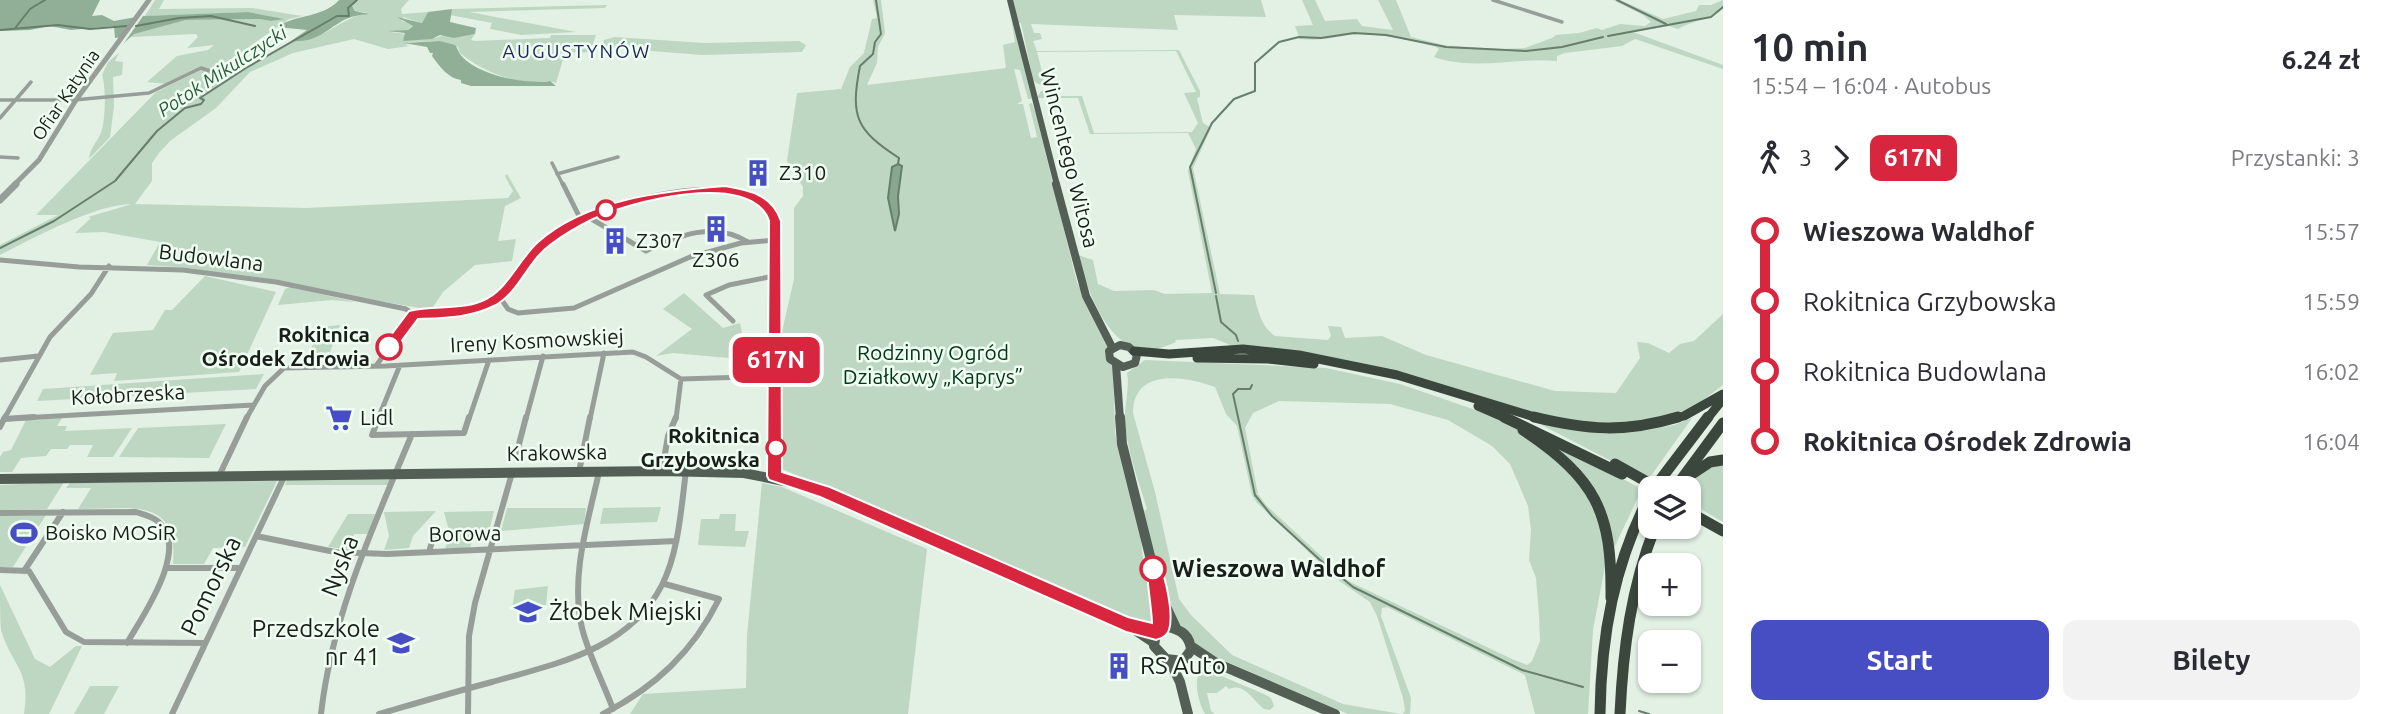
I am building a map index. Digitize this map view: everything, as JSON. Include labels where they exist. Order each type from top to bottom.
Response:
[{"type":"highway","points":[[1136,356],[1236,349],[1287,353],[1395,374],[1554,433],[1638,481]]},
{"type":"highway","points":[[1471,401],[1549,421],[1616,429],[1646,428],[1673,422],[1723,397]]},
{"type":"highway","points":[[1663,476],[1723,397]]},
{"type":"highway","points":[[1471,401],[1544,443],[1571,468],[1587,488],[1601,511],[1610,538],[1611,598]]},
{"type":"highway","points":[[1685,476],[1723,423]]},
{"type":"highway","points":[[1690,476],[1710,462],[1723,460]]},
{"type":"highway","points":[[1701,514],[1723,531]]},
{"type":"highway","points":[[1701,516],[1723,524]]},
{"type":"highway","points":[[1600,714],[1601,667],[1611,598],[1628,542],[1638,521]]},
{"type":"highway","points":[[1620,714],[1623,636],[1637,575],[1650,539]]},
{"type":"main road","name":"Wincentego Witosa","points":[[1010,0],[1086,296],[1117,346],[1108,355],[1122,365]]},
{"type":"main road","points":[[1117,346],[1136,356],[1122,365],[1119,397],[1122,444],[1159,592],[1176,628],[1187,635],[1182,672],[1190,714]]},
{"type":"main road","name":"Krakowska","points":[[0,479],[743,471],[774,476],[824,492],[1126,624],[1157,634],[1158,653],[1183,656]]},
{"type":"main road","points":[[1159,592],[1157,634],[1176,628]]},
{"type":"main road","points":[[1183,656],[1216,663],[1335,714]]},
{"type":"street","name":"Ofiar Katynia","points":[[0,200],[38,160],[76,100],[149,0]]},
{"type":"street","points":[[1493,0],[1562,22]]},
{"type":"street","points":[[0,100],[76,100],[153,92],[201,68],[213,72]]},
{"type":"street","points":[[0,118],[32,82]]},
{"type":"street","points":[[557,174],[618,157]]},
{"type":"street","points":[[0,158],[18,158]]},
{"type":"street","points":[[552,163],[581,220]]},
{"type":"street","name":"Budowlana","points":[[0,260],[163,268],[267,281],[406,309],[414,315],[470,311],[499,296],[543,244],[581,220],[627,203],[681,192],[732,190],[761,200],[773,214],[775,240]]},
{"type":"street","points":[[0,191],[9,191]]},
{"type":"street","points":[[588,217],[646,251],[663,242],[695,234],[726,231],[740,235],[748,242]]},
{"type":"street","points":[[499,296],[508,309],[518,313],[574,308],[685,259],[748,242],[775,240],[774,476]]},
{"type":"street","points":[[0,427],[52,335],[91,294],[109,266]]},
{"type":"street","points":[[733,321],[706,295],[729,285],[775,276]]},
{"type":"street","points":[[376,366],[414,315]]},
{"type":"street","points":[[579,472],[604,353]]},
{"type":"street","name":"Ireny Kosmowskiej","points":[[219,476],[253,405],[276,373],[282,369],[604,353],[643,354],[681,379]]},
{"type":"street","points":[[0,360],[38,356]]},
{"type":"street","points":[[517,452],[543,356]]},
{"type":"street","points":[[400,365],[372,435],[464,433],[489,360]]},
{"type":"street","points":[[662,471],[668,436],[676,421],[681,379],[776,376]]},
{"type":"street","name":"Kołobrzeska","points":[[4,419],[253,405]]},
{"type":"street","name":"Nyska","points":[[321,714],[323,683],[332,642],[412,434]]},
{"type":"street","points":[[379,714],[558,663],[591,651],[639,617],[665,584],[676,541],[686,471]]},
{"type":"street","points":[[598,472],[578,597],[582,624],[613,709]]},
{"type":"street","points":[[468,714],[469,636],[489,551],[512,473]]},
{"type":"street","name":"Pomorska","points":[[172,714],[285,475]]},
{"type":"street","points":[[24,570],[64,512]]},
{"type":"street","points":[[0,513],[135,512],[152,517],[164,527],[171,537],[171,553],[127,643]]},
{"type":"street","points":[[429,552],[434,535]]},
{"type":"street","name":"Borowa","points":[[256,536],[336,551],[365,553],[489,551],[585,542],[676,541]]},
{"type":"street","points":[[166,568],[241,568]]},
{"type":"street","points":[[0,570],[24,570],[31,573],[66,632],[89,643],[205,643]]},
{"type":"street","points":[[603,714],[621,705],[684,657],[704,630],[719,599],[665,584]]},
{"type":"green space","points":[[155,0],[164,0],[159,9],[252,8],[302,16],[289,19],[214,71],[201,67],[167,84],[147,82],[177,56],[208,50],[214,45],[187,48],[198,37],[196,34],[131,37],[133,34],[186,20],[282,19],[248,12],[145,16]]},
{"type":"green space","points":[[358,0],[409,0],[401,9],[402,14],[428,12],[422,23],[403,17],[402,21],[413,25],[408,30],[391,32],[436,38],[446,34],[454,38],[475,34],[471,40],[475,41],[550,38],[551,35],[596,35],[590,52],[565,53],[556,83],[518,81],[500,76],[468,59],[460,53],[458,47],[440,41],[409,42],[405,45],[410,46],[388,49],[354,39],[293,53],[250,72],[216,108],[170,141],[152,163],[152,181],[135,204],[307,208],[508,198],[513,191],[505,176],[507,174],[521,198],[505,206],[498,241],[516,239],[512,261],[475,265],[443,292],[431,310],[189,268],[147,265],[160,242],[104,232],[75,233],[91,218],[88,217],[132,204],[117,205],[83,216],[0,255],[0,245],[58,215],[36,215],[156,92],[203,69],[227,78],[291,41],[312,39],[367,13],[356,11],[352,6]]},
{"type":"green space","name":"Rodzinny Ogród Działkowy „Kaprys”","points":[[873,0],[881,0],[885,33],[878,47],[877,63],[867,85],[1006,68],[1003,45],[1015,42],[1008,0],[1032,99],[1028,99],[1020,70],[1014,69],[1022,101],[1017,104],[1023,104],[1031,138],[1037,137],[1029,104],[1032,103],[1077,283],[1109,345],[1105,353],[1113,365],[1115,433],[1141,539],[1144,569],[1153,590],[1156,614],[1153,623],[1123,617],[782,469],[781,336],[794,279],[794,208],[803,196],[803,187],[787,161],[797,93],[841,89],[850,67],[864,53],[872,19],[877,18]]},
{"type":"green space","points":[[1012,0],[1261,0],[1266,17],[1174,15],[1178,30],[1031,24],[1034,33],[1040,33],[1042,39],[1033,41],[1037,51],[1179,50],[1200,91],[1200,97],[1197,98],[1203,123],[1211,128],[1193,168],[1220,294],[1254,295],[1263,323],[1275,336],[1328,340],[1331,336],[1328,326],[1341,327],[1345,338],[1382,336],[1426,355],[1555,391],[1616,393],[1640,358],[1637,342],[1648,343],[1669,353],[1680,344],[1694,341],[1723,314],[1723,385],[1686,413],[1638,426],[1552,420],[1415,377],[1354,362],[1262,346],[1235,347],[1213,338],[1175,340],[1176,342],[1152,350],[1131,346],[1119,338],[1100,313],[1092,298],[1078,255],[1093,260],[1098,284],[1114,291],[1212,293],[1188,171],[1196,149],[1188,133],[1090,134],[1078,98],[1037,98],[1041,91],[1047,90],[1049,96],[1082,96],[1094,133],[1192,132],[1198,123],[1184,93],[1196,92],[1176,51],[1037,52],[1046,87],[1036,83],[1021,23],[1017,23]]},
{"type":"green space","points":[[1302,0],[1315,0],[1325,21],[1357,19],[1362,26],[1393,30],[1378,0],[1396,0],[1411,37],[1448,46],[1503,49],[1525,48],[1556,35],[1597,28],[1602,30],[1620,24],[1645,26],[1651,22],[1613,0],[1620,0],[1663,19],[1696,11],[1699,5],[1711,5],[1723,0],[1723,9],[1718,13],[1678,29],[1669,26],[1633,32],[1723,65],[1723,69],[1635,39],[1622,46],[1565,53],[1557,56],[1557,61],[1464,63],[1434,57],[1439,49],[1436,47],[1404,39],[1360,34],[1300,39],[1295,26],[1313,25]]},
{"type":"green space","points":[[607,5],[605,8],[469,12],[576,32],[521,35],[490,29],[492,23],[450,15],[452,9]]},
{"type":"green space","points":[[615,37],[704,43],[799,41],[806,45],[802,52],[702,55],[601,47],[604,40]]},
{"type":"green space","points":[[119,53],[115,61],[123,62],[122,75],[113,77],[114,107],[110,137],[89,159],[103,122],[105,95],[102,75],[108,62]]},
{"type":"green space","points":[[205,276],[276,292],[239,372],[114,381],[117,373],[90,375],[113,333],[153,330],[165,310],[172,310]]},
{"type":"green space","points":[[290,287],[356,302],[332,300],[278,305],[285,289]]},
{"type":"green space","points":[[684,293],[723,328],[740,323],[746,352],[771,351],[769,371],[757,374],[751,360],[673,353],[656,356],[692,329],[663,309]]},
{"type":"green space","points":[[340,325],[330,352],[309,354],[320,327]]},
{"type":"green space","points":[[1145,360],[1326,368],[1400,384],[1496,417],[1517,428],[1565,465],[1597,509],[1606,561],[1593,630],[1588,714],[1535,714],[1525,675],[1387,607],[1382,608],[1381,616],[1411,698],[1410,714],[1403,714],[1403,698],[1370,602],[1338,580],[1257,503],[1252,495],[1237,426],[1226,414],[1215,387],[1190,380],[1163,379],[1142,388],[1135,398],[1133,413],[1155,492],[1179,599],[1191,615],[1232,655],[1343,704],[1401,714],[1348,714],[1218,658],[1194,643],[1175,623],[1160,583],[1144,511],[1147,509],[1126,434],[1127,373]],"holes":[[[1279,401],[1390,404],[1448,420],[1492,446],[1510,464],[1528,506],[1531,530],[1529,560],[1536,578],[1540,641],[1532,661],[1527,665],[1348,581],[1266,505],[1258,494],[1245,428],[1253,413]]]},
{"type":"green space","points":[[264,374],[256,389],[37,401],[43,389]]},
{"type":"green space","points":[[62,418],[57,426],[67,426],[65,431],[132,428],[113,457],[87,457],[93,445],[70,445],[67,449],[51,449],[46,456],[21,458],[12,472],[0,472],[0,457],[3,452],[11,450],[26,420]]},
{"type":"green space","points":[[1692,418],[1651,476],[1640,476],[1532,420],[1643,431],[1674,425]]},
{"type":"green space","points":[[226,424],[209,458],[119,457],[138,428]]},
{"type":"green space","points":[[1529,430],[1638,487],[1638,497],[1614,548],[1606,513]]},
{"type":"green space","points":[[1723,463],[1723,522],[1701,509],[1701,476],[1698,476]]},
{"type":"green space","points":[[391,477],[389,485],[285,485],[288,478]]},
{"type":"green space","points":[[277,481],[245,547],[213,548],[204,564],[173,564],[173,542],[168,526],[159,516],[132,508],[78,509],[91,488],[66,488],[70,483]]},
{"type":"green space","points":[[64,482],[47,509],[0,510],[0,485]]},
{"type":"green space","points":[[762,483],[782,487],[927,549],[908,714],[630,714],[643,694],[746,688],[747,635]]},
{"type":"green space","points":[[661,507],[657,522],[600,524],[603,508]]},
{"type":"green space","points":[[507,508],[586,508],[584,524],[501,531]]},
{"type":"green space","points":[[436,511],[413,536],[409,548],[384,550],[389,536],[384,512]]},
{"type":"green space","points":[[494,511],[489,532],[475,533],[470,548],[445,549],[450,535],[444,512]]},
{"type":"green space","points":[[348,514],[375,514],[368,534],[354,534],[347,549],[328,547]]},
{"type":"green space","points":[[720,514],[736,514],[735,531],[749,531],[745,547],[698,545],[701,519],[719,519]]},
{"type":"green space","points":[[46,515],[13,567],[0,567],[0,516]]},
{"type":"green space","points":[[0,585],[35,659],[50,667],[76,646],[82,646],[49,714],[24,714],[23,677],[1,630]]},
{"type":"green space","points":[[548,586],[546,605],[512,609],[515,590]]},
{"type":"green space","points":[[1200,672],[1219,675],[1264,694],[1271,698],[1274,706],[1270,710],[1264,709],[1244,690],[1234,687],[1229,689],[1226,686],[1217,693],[1207,693],[1211,711],[1215,714],[1205,714],[1198,693],[1197,681]]},
{"type":"green space","points":[[90,686],[119,686],[104,714],[74,714]]},
{"type":"shaded area","points":[[0,0],[100,0],[92,16],[102,15],[114,21],[136,17],[122,37],[115,38],[114,26],[71,30],[50,26],[0,31]]},
{"type":"shaded area","points":[[339,0],[358,0],[352,6],[355,11],[369,14],[345,19],[319,36],[307,40],[291,41],[307,30],[277,27],[325,10]]},
{"type":"shaded area","points":[[452,9],[450,22],[476,28],[475,34],[454,38],[440,35],[432,39],[403,41],[405,33],[388,31],[408,30],[413,26],[397,17],[422,23],[428,12]]},
{"type":"shaded area","points":[[248,12],[284,19],[186,20],[134,34],[124,43],[143,16]]},
{"type":"shaded area","points":[[440,41],[455,45],[467,61],[489,73],[515,80],[550,81],[556,86],[471,86],[461,83],[461,80],[445,71],[427,47],[404,43]]},
{"type":"shaded area","points":[[898,164],[902,166],[898,196],[899,214],[895,231],[888,198],[892,167]]},
{"type":"waterway","points":[[16,27],[30,9],[45,0]]},
{"type":"waterway","name":"Potok Mikulczycki","points":[[0,248],[54,221],[115,181],[157,131],[185,108],[201,104],[204,100],[200,98],[246,68],[337,16],[349,16],[348,8],[357,0]]},
{"type":"waterway","points":[[876,0],[881,34],[875,42],[873,54],[860,66],[857,110],[865,130],[899,158],[898,164]]},
{"type":"waterway","points":[[1617,0],[1666,24]]},
{"type":"waterway","points":[[1608,36],[1711,17],[1723,7]]},
{"type":"waterway","points":[[136,26],[179,18],[211,16],[255,26]]},
{"type":"waterway","points":[[0,30],[58,25],[90,29],[127,26]]},
{"type":"waterway","points":[[1216,293],[1190,167],[1212,123],[1234,99],[1255,91],[1255,63],[1279,42],[1299,37],[1321,38],[1354,33],[1386,35],[1446,47],[1526,51],[1562,47],[1603,37]]},
{"type":"waterway","points":[[1216,296],[1221,322],[1236,335],[1238,341]]},
{"type":"waterway","points":[[1252,385],[1250,389],[1238,389],[1233,394],[1255,495],[1272,516],[1319,559],[1353,587],[1522,670],[1583,687]]},
{"type":"waterway","points":[[1639,711],[1649,714]]},
{"type":"bus line","name":"617N","points":[[389,347],[411,316],[421,313],[461,313],[492,301],[503,293],[527,260],[545,243],[570,225],[588,217],[610,208],[665,194],[725,189],[747,193],[765,203],[775,221],[774,476],[808,485],[1126,624],[1156,632],[1161,628],[1161,618],[1159,592],[1153,569]]},
{"type":"place","name":"Z310","points":[[758,173]]},
{"type":"place","name":"Z306","points":[[716,229]]},
{"type":"place","name":"Z307","points":[[615,241]]},
{"type":"place","name":"Rokitnica Ośrodek Zdrowia","points":[[389,347]]},
{"type":"place","name":"Lidl","points":[[339,418]]},
{"type":"place","name":"Rokitnica Grzybowska","points":[[776,448]]},
{"type":"place","name":"Boisko MOSiR","points":[[24,533]]},
{"type":"place","name":"Wieszowa Waldhof","points":[[1153,569]]},
{"type":"place","name":"Żłobek Miejski","points":[[528,612]]},
{"type":"place","name":"Przedszkole nr 41","points":[[401,643]]},
{"type":"place","name":"RS Auto","points":[[1119,666]]},
{"type":"district","name":"AUGUSTYNÓW","points":[[577,51]]}]
